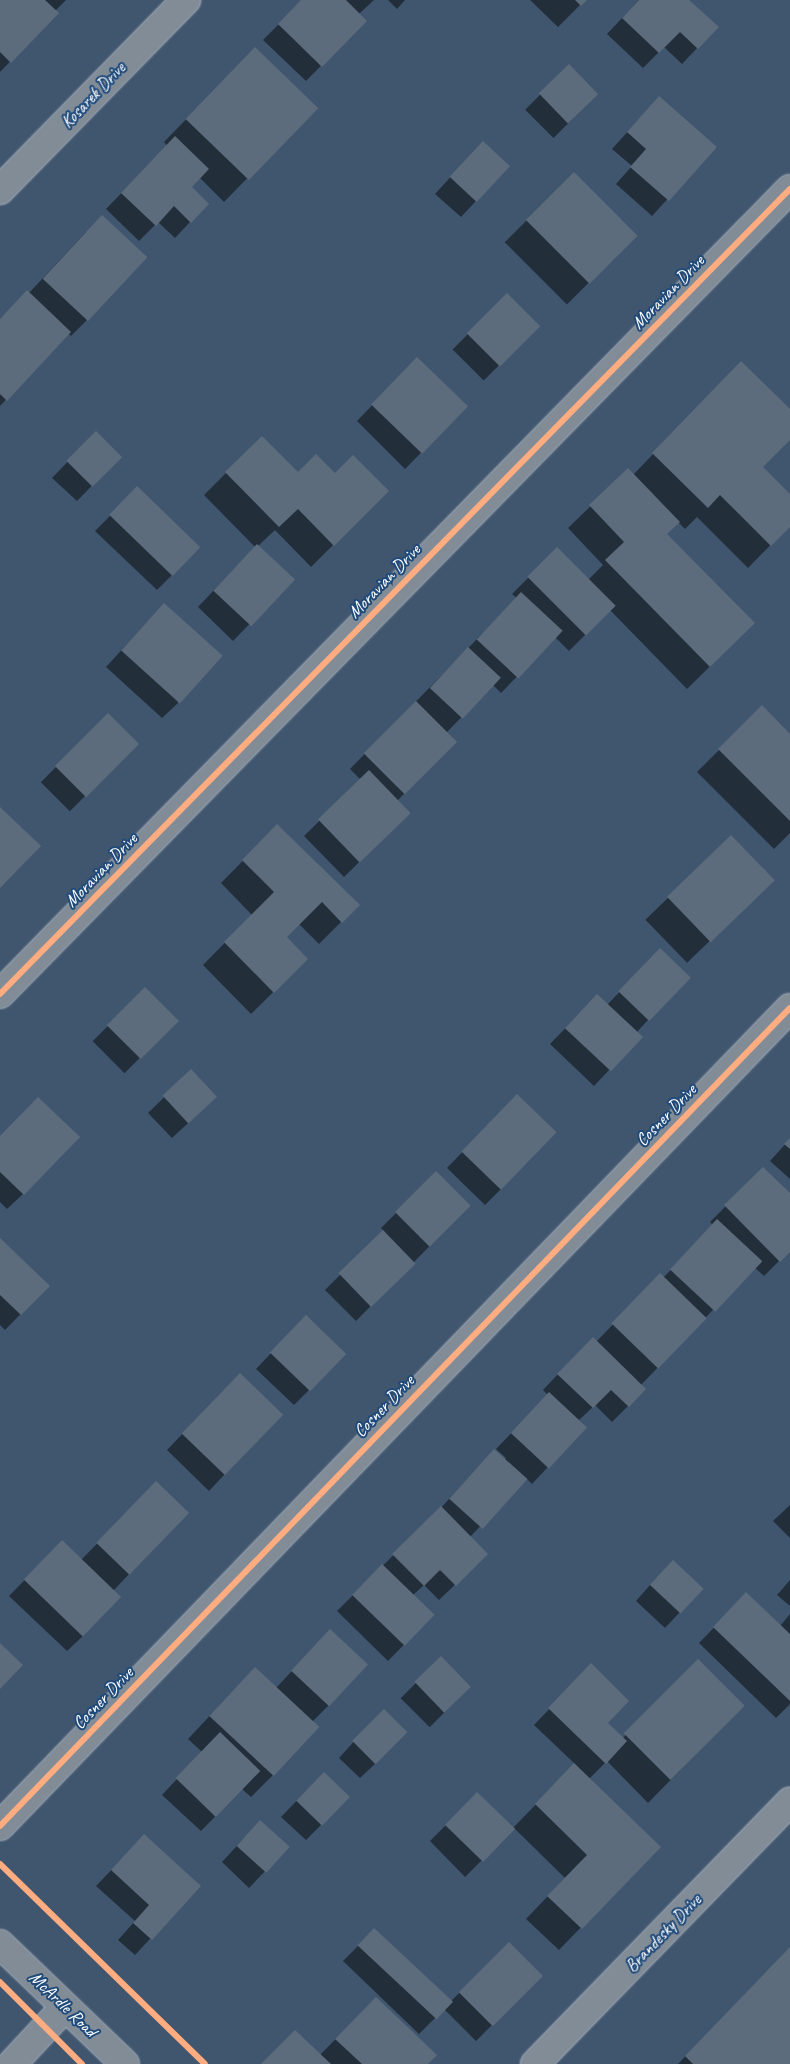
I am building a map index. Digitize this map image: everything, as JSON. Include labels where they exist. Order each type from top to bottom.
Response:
[{"type":"street","name":"Kosarek Drive","points":[[0,190],[186,0]]},
{"type":"street","name":"Moravian Drive","points":[[0,994],[790,189]]},
{"type":"street","name":"Cosner Drive","points":[[0,1826],[790,1008]]},
{"type":"street","name":"Brandesky Drive","points":[[535,2064],[790,1802]]},
{"type":"street","name":"McArdle Road","points":[[0,1944],[125,2064]]},
{"type":"street","points":[[12,2064],[65,2007]]},
{"type":"building","points":[[0,0],[45,0],[59,13],[11,63],[0,52]]},
{"type":"building","points":[[301,0],[346,0],[367,21],[322,67],[278,24]]},
{"type":"building","points":[[575,0],[587,0],[581,6]]},
{"type":"building","points":[[639,0],[689,0],[719,27],[698,49],[680,32],[659,53],[622,18]]},
{"type":"building","points":[[255,47],[318,108],[249,180],[186,119]]},
{"type":"building","points":[[569,64],[598,94],[568,123],[539,93]]},
{"type":"building","points":[[659,96],[717,147],[669,201],[630,167],[646,149],[627,132]]},
{"type":"building","points":[[175,136],[209,169],[192,187],[209,204],[191,223],[174,206],[156,226],[121,193]]},
{"type":"building","points":[[483,141],[510,166],[477,202],[450,177]]},
{"type":"building","points":[[574,172],[638,236],[590,284],[526,220]]},
{"type":"building","points":[[102,215],[147,257],[88,321],[43,279]]},
{"type":"building","points":[[27,290],[71,332],[7,401],[0,394],[0,319]]},
{"type":"building","points":[[507,293],[540,326],[500,367],[467,333]]},
{"type":"building","points":[[417,357],[468,406],[422,454],[371,404]]},
{"type":"building","points":[[741,361],[790,409],[790,440],[763,467],[790,494],[790,527],[771,546],[720,495],[708,508],[652,453]]},
{"type":"building","points":[[96,431],[122,457],[92,487],[66,461]]},
{"type":"building","points":[[262,436],[298,472],[316,454],[335,473],[353,455],[389,491],[334,546],[298,509],[279,527],[225,472]]},
{"type":"building","points":[[628,468],[680,522],[667,534],[755,623],[710,667],[605,560],[624,542],[589,505]]},
{"type":"building","points":[[137,486],[200,547],[173,576],[109,515]]},
{"type":"building","points":[[257,544],[295,579],[251,626],[213,591]]},
{"type":"building","points":[[557,547],[616,606],[586,635],[527,577]]},
{"type":"building","points":[[521,592],[563,631],[518,678],[477,640]]},
{"type":"building","points":[[164,603],[223,656],[180,703],[121,651]]},
{"type":"building","points":[[468,647],[501,678],[463,719],[430,688]]},
{"type":"building","points":[[416,701],[457,742],[405,794],[364,753]]},
{"type":"building","points":[[762,705],[790,734],[790,821],[718,749]]},
{"type":"building","points":[[108,713],[139,744],[86,797],[55,766]]},
{"type":"building","points":[[369,770],[411,813],[360,862],[318,819]]},
{"type":"building","points":[[0,807],[41,846],[0,888]]},
{"type":"building","points":[[277,824],[360,905],[342,923],[322,902],[287,937],[308,959],[274,993],[224,942],[274,892],[242,860]]},
{"type":"building","points":[[731,835],[775,880],[711,942],[667,897]]},
{"type":"building","points":[[660,948],[691,978],[649,1021],[618,991]]},
{"type":"building","points":[[145,987],[179,1021],[141,1059],[107,1025]]},
{"type":"building","points":[[597,994],[643,1037],[611,1071],[565,1028]]},
{"type":"building","points":[[191,1069],[217,1097],[188,1123],[162,1096]]},
{"type":"building","points":[[517,1094],[557,1132],[501,1190],[461,1152]]},
{"type":"building","points":[[38,1097],[80,1137],[24,1195],[0,1172],[0,1136]]},
{"type":"building","points":[[790,1138],[790,1149],[784,1144]]},
{"type":"building","points":[[763,1167],[790,1193],[790,1252],[780,1262],[724,1205]]},
{"type":"building","points":[[436,1171],[471,1206],[430,1247],[395,1212]]},
{"type":"building","points":[[717,1219],[762,1261],[715,1312],[670,1269]]},
{"type":"building","points":[[383,1230],[416,1264],[371,1307],[338,1273]]},
{"type":"building","points":[[0,1238],[50,1286],[21,1315],[0,1295]]},
{"type":"building","points":[[660,1273],[707,1318],[658,1369],[611,1323]]},
{"type":"building","points":[[306,1315],[346,1354],[310,1391],[270,1352]]},
{"type":"building","points":[[593,1337],[646,1389],[629,1407],[611,1390],[593,1408],[557,1374]]},
{"type":"building","points":[[240,1373],[283,1415],[225,1475],[182,1433]]},
{"type":"building","points":[[549,1392],[587,1427],[549,1468],[511,1433]]},
{"type":"building","points":[[494,1449],[527,1479],[483,1529],[449,1499]]},
{"type":"building","points":[[156,1481],[189,1513],[129,1575],[96,1543]]},
{"type":"building","points":[[441,1506],[488,1554],[456,1586],[440,1570],[424,1586],[392,1554]]},
{"type":"building","points":[[62,1540],[121,1597],[83,1637],[24,1580]]},
{"type":"building","points":[[673,1560],[704,1589],[681,1614],[650,1585]]},
{"type":"building","points":[[382,1564],[435,1615],[405,1646],[352,1595]]},
{"type":"building","points":[[746,1592],[790,1634],[790,1701],[713,1627]]},
{"type":"building","points":[[330,1629],[368,1664],[329,1706],[291,1671]]},
{"type":"building","points":[[0,1643],[23,1665],[0,1689]]},
{"type":"building","points":[[441,1656],[471,1687],[444,1713],[414,1682]]},
{"type":"building","points":[[698,1659],[745,1706],[670,1780],[624,1733]]},
{"type":"building","points":[[591,1663],[629,1701],[608,1723],[627,1741],[606,1764],[548,1708]]},
{"type":"building","points":[[255,1667],[319,1727],[274,1776],[209,1716]]},
{"type":"building","points":[[384,1709],[407,1732],[376,1764],[352,1741]]},
{"type":"building","points":[[220,1732],[260,1771],[216,1817],[176,1778]]},
{"type":"building","points":[[574,1763],[661,1847],[582,1929],[547,1896],[587,1855],[535,1804]]},
{"type":"building","points":[[324,1772],[350,1797],[322,1826],[296,1801]]},
{"type":"building","points":[[477,1792],[515,1829],[483,1862],[445,1825]]},
{"type":"building","points":[[260,1820],[290,1847],[266,1873],[237,1846]]},
{"type":"building","points":[[144,1834],[201,1886],[152,1940],[133,1923],[149,1905],[111,1870]]},
{"type":"building","points":[[374,1928],[453,2002],[437,2019],[358,1946]]},
{"type":"building","points":[[509,1942],[543,1976],[493,2026],[459,1992]]},
{"type":"building","points":[[790,1947],[790,2064],[693,2064],[685,2056]]},
{"type":"building","points":[[376,1997],[437,2055],[428,2064],[362,2064],[335,2039]]},
{"type":"building","points":[[295,2030],[331,2064],[261,2064]]},
{"type":"cycle path","points":[[0,994],[790,189]]},
{"type":"cycle path","points":[[0,1826],[790,1008]]},
{"type":"cycle path","points":[[0,1864],[205,2064]]},
{"type":"cycle path","points":[[0,1982],[82,2064]]}]
